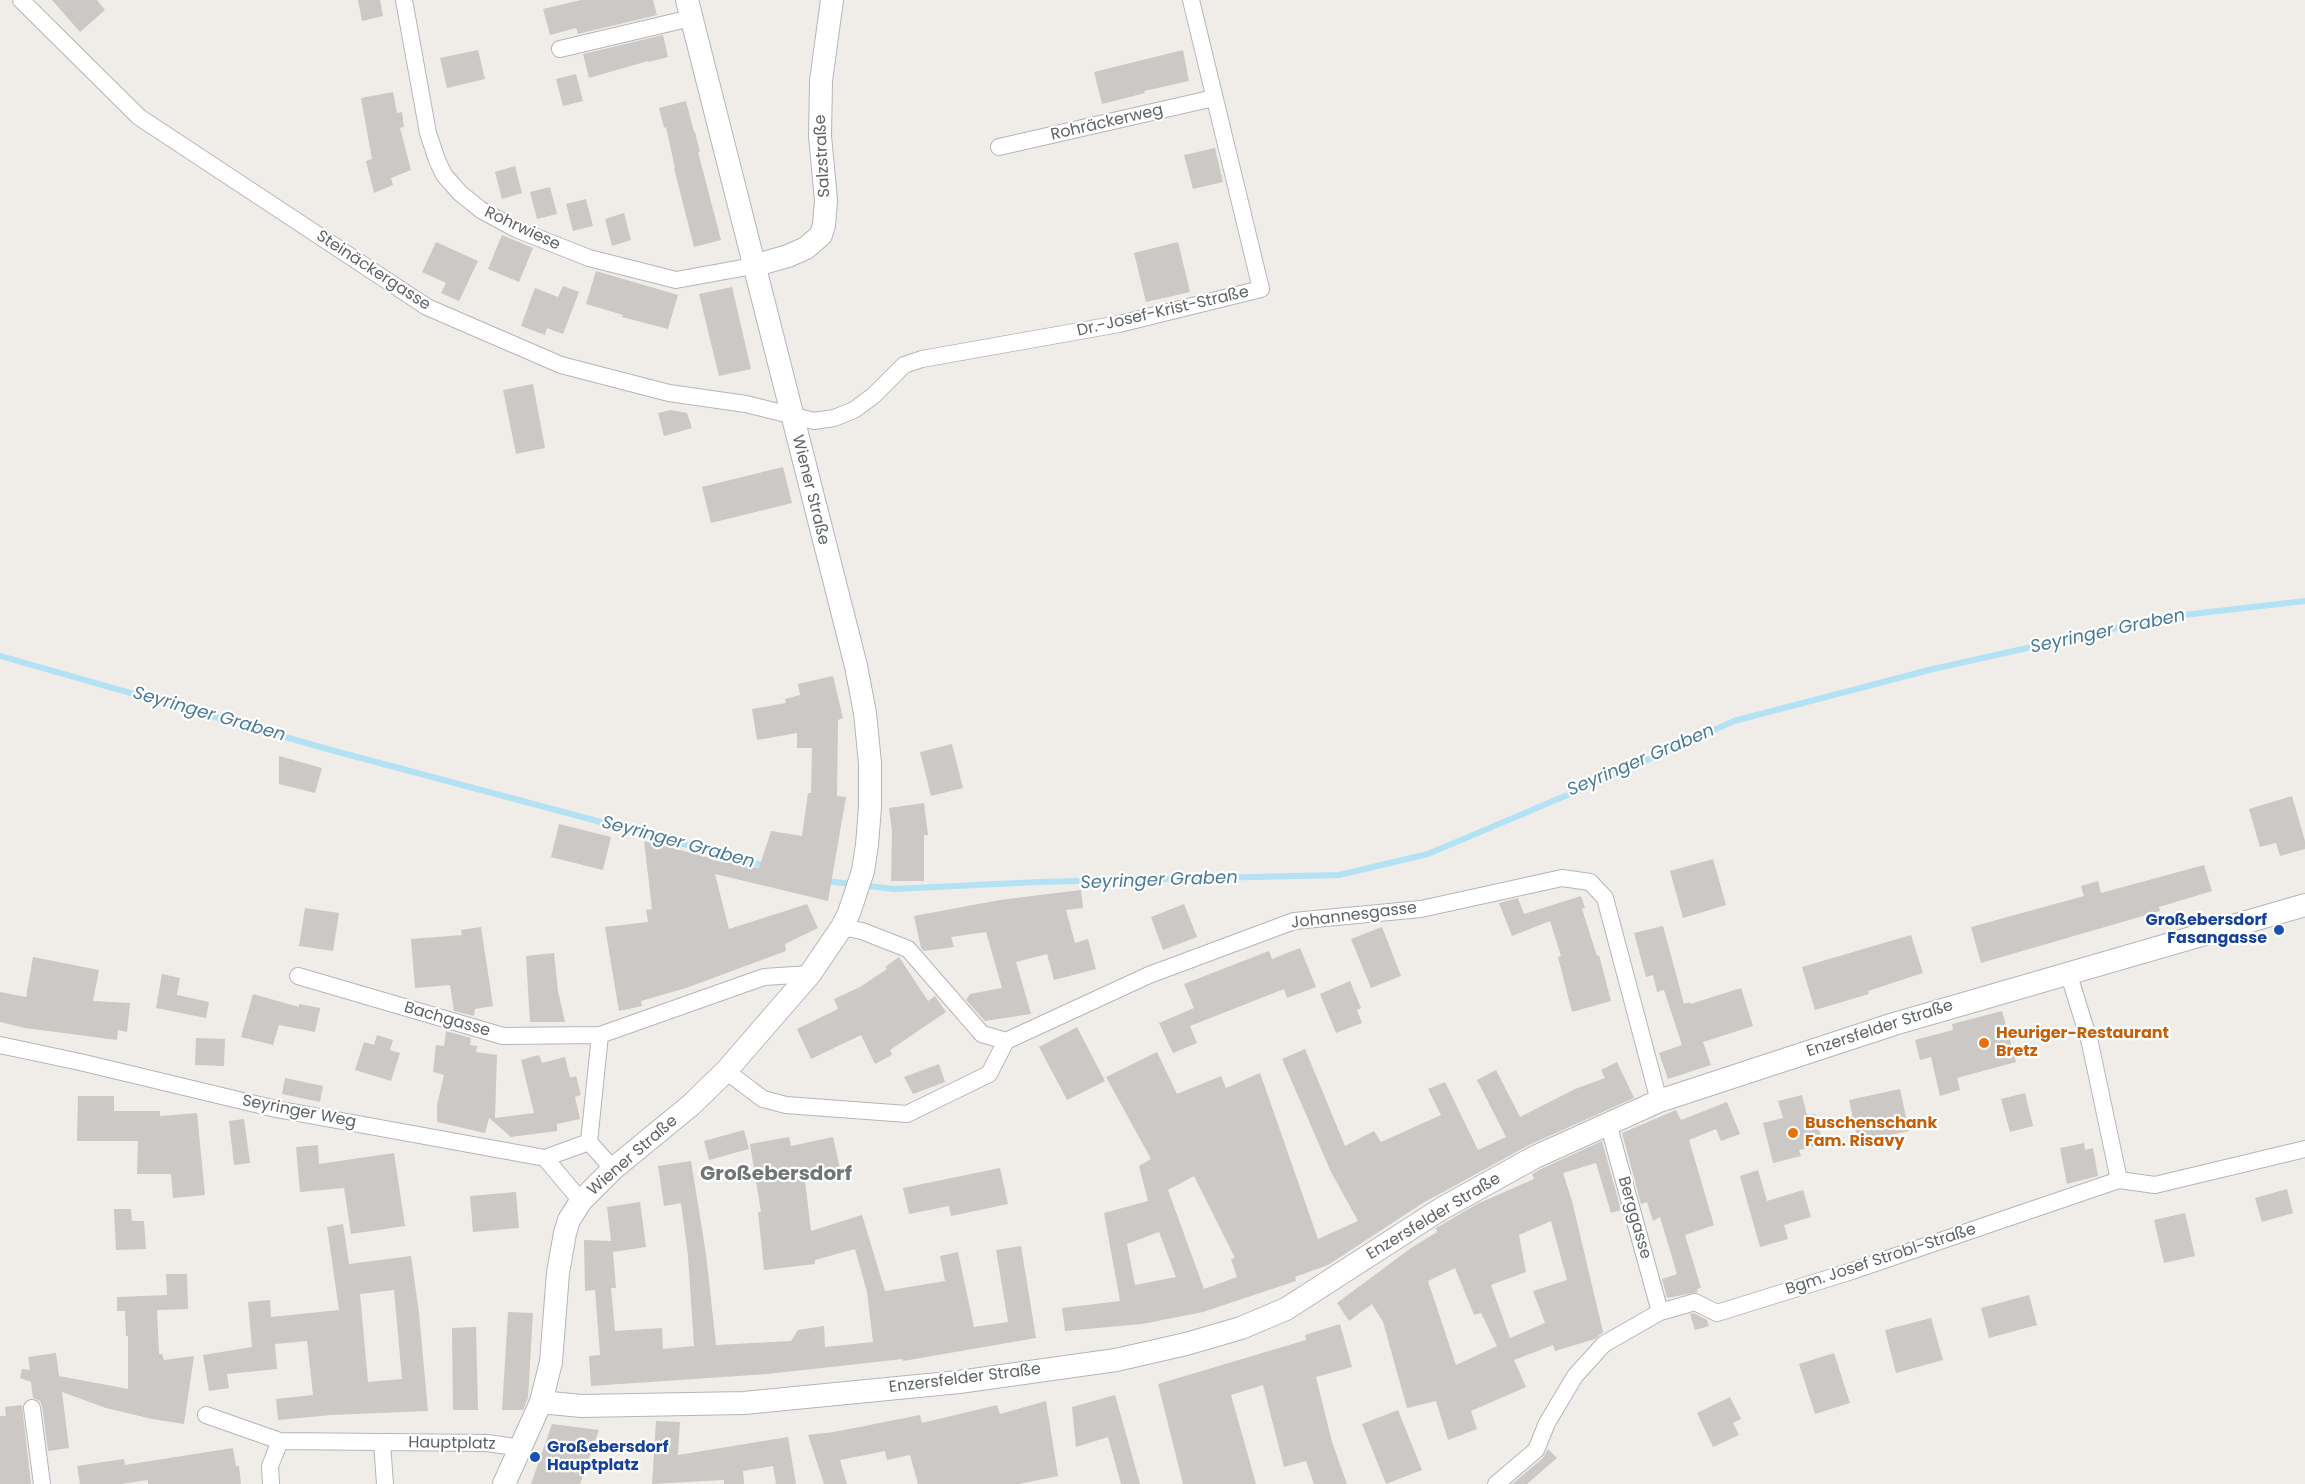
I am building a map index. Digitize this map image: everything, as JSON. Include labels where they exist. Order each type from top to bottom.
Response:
[{"type":"street","name":"Steinäckergasse","points":[[21,0],[139,117],[427,307],[561,365],[669,393],[746,404],[791,414]]},
{"type":"street","name":"Rohrwiese","points":[[404,0],[428,133],[436,160],[444,176],[460,194],[481,210],[516,229],[589,258],[676,280],[753,266]]},
{"type":"street","name":"Salzstraße","points":[[753,266],[806,248],[820,235],[824,225],[826,200],[820,136],[821,81],[832,0]]},
{"type":"street","name":"Dr.-Josef-Krist-Straße","points":[[791,414],[814,422],[844,414],[873,396],[904,365],[922,359],[1119,324],[1261,289],[1191,0]]},
{"type":"street","name":"Wiener Straße","points":[[504,1484],[541,1402],[551,1362],[558,1273],[569,1220],[581,1201],[613,1169],[691,1105],[726,1071],[810,974],[846,920],[862,871],[870,807],[870,763],[865,713],[856,666],[689,9]]},
{"type":"street","points":[[560,49],[689,9]]},
{"type":"street","name":"Rohräckerweg","points":[[999,147],[1214,98]]},
{"type":"street","name":"Johannesgasse","points":[[1006,1041],[1149,975],[1294,921],[1421,909],[1562,878],[1590,882],[1605,898],[1659,1101]]},
{"type":"street","name":"Enzersfelder Straße","points":[[541,1402],[581,1406],[744,1403],[959,1382],[1116,1360],[1186,1344],[1241,1328],[1286,1309],[1441,1209],[1535,1157],[1659,1101],[1894,1024],[2305,905]]},
{"type":"street","points":[[726,1071],[763,1099],[786,1106],[908,1114],[989,1074],[1006,1041],[982,1034],[908,949],[862,931],[846,920]]},
{"type":"street","points":[[2068,972],[2090,1043],[2119,1180],[2155,1185],[2305,1149]]},
{"type":"street","points":[[613,1169],[589,1142],[600,1035],[764,977],[810,974]]},
{"type":"street","name":"Bachgasse","points":[[298,976],[503,1036],[600,1035]]},
{"type":"street","name":"Seyringer Weg","points":[[0,1045],[276,1108],[545,1158]]},
{"type":"street","name":"Berggasse","points":[[1608,1123],[1660,1312]]},
{"type":"street","points":[[581,1201],[545,1158],[589,1142]]},
{"type":"street","name":"Bgm. Josef Strobl-Straße","points":[[1501,1481],[1536,1450],[1548,1423],[1575,1376],[1604,1344],[1660,1312],[1695,1302],[1717,1313],[1852,1271],[2119,1180]]},
{"type":"street","points":[[32,1408],[42,1484]]},
{"type":"street","name":"Hauptplatz","points":[[206,1415],[280,1441],[487,1443],[522,1448]]},
{"type":"street","points":[[271,1484],[270,1466],[280,1441]]},
{"type":"street","points":[[382,1443],[385,1484]]},
{"type":"building","points":[[52,0],[97,0],[105,10],[80,32]]},
{"type":"building","points":[[358,0],[380,0],[383,16],[362,21]]},
{"type":"building","points":[[581,0],[653,0],[657,15],[578,34],[576,28],[550,35],[543,9]]},
{"type":"building","points":[[663,35],[668,57],[589,78],[583,54]]},
{"type":"building","points":[[478,50],[485,79],[447,88],[440,58]]},
{"type":"building","points":[[1183,50],[1189,81],[1144,91],[1145,93],[1102,104],[1094,72]]},
{"type":"building","points":[[576,74],[583,101],[563,106],[556,79]]},
{"type":"building","points":[[393,92],[397,113],[402,112],[404,127],[400,128],[411,170],[391,178],[393,185],[374,193],[366,161],[372,159],[361,98]]},
{"type":"building","points":[[686,101],[721,240],[694,247],[666,127],[664,128],[659,108]]},
{"type":"building","points":[[1215,148],[1223,182],[1193,189],[1184,155]]},
{"type":"building","points":[[515,166],[522,193],[502,199],[495,172]]},
{"type":"building","points":[[550,187],[557,214],[537,219],[530,192]]},
{"type":"building","points":[[586,199],[593,226],[573,231],[566,204]]},
{"type":"building","points":[[624,213],[631,240],[612,246],[605,219]]},
{"type":"building","points":[[502,235],[533,248],[519,282],[488,269]]},
{"type":"building","points":[[436,242],[478,261],[459,301],[441,293],[446,283],[422,272]]},
{"type":"building","points":[[1178,242],[1190,292],[1146,302],[1134,253]]},
{"type":"building","points":[[596,271],[678,295],[668,329],[622,317],[623,315],[586,304]]},
{"type":"building","points":[[563,286],[579,292],[563,334],[547,328],[545,335],[521,326],[535,288],[558,297]]},
{"type":"building","points":[[732,287],[751,369],[719,376],[699,294]]},
{"type":"building","points":[[533,384],[545,448],[516,454],[503,390]]},
{"type":"building","points":[[671,410],[687,413],[692,428],[664,436],[658,413]]},
{"type":"building","points":[[783,467],[792,503],[711,523],[702,487]]},
{"type":"building","points":[[833,676],[843,718],[838,720],[837,796],[846,797],[828,901],[715,874],[729,929],[807,904],[818,928],[785,944],[786,951],[686,988],[641,1001],[642,1006],[619,1011],[605,927],[648,922],[646,910],[652,909],[644,841],[712,860],[759,868],[771,831],[802,836],[808,793],[811,793],[812,748],[797,748],[797,733],[757,740],[752,709],[786,703],[785,699],[800,695],[798,684]]},
{"type":"building","points":[[952,744],[963,788],[931,796],[920,752]]},
{"type":"building","points":[[279,756],[322,768],[315,793],[279,784]]},
{"type":"building","points":[[2292,796],[2305,841],[2305,849],[2280,856],[2276,843],[2260,847],[2249,809]]},
{"type":"building","points":[[924,803],[928,835],[924,835],[924,881],[891,881],[892,831],[889,808]]},
{"type":"building","points":[[559,824],[611,837],[603,870],[551,857]]},
{"type":"building","points":[[1713,859],[1726,905],[1683,918],[1670,871]]},
{"type":"building","points":[[2204,865],[2212,891],[2159,907],[2160,911],[1981,963],[1971,927],[2084,896],[2081,886],[2098,881],[2101,893]]},
{"type":"building","points":[[1081,890],[1083,908],[1066,910],[1075,943],[1088,939],[1096,969],[1054,980],[1047,954],[1016,962],[1031,1014],[985,1021],[966,1000],[970,994],[1002,988],[986,932],[951,937],[954,947],[924,951],[921,948],[914,916],[1000,900]]},
{"type":"building","points":[[1581,896],[1585,908],[1582,909],[1597,956],[1599,955],[1611,1001],[1572,1012],[1558,957],[1561,956],[1550,921],[1512,936],[1499,903],[1518,898],[1524,914]]},
{"type":"building","points":[[1184,904],[1197,937],[1163,950],[1151,917]]},
{"type":"building","points":[[305,908],[339,913],[333,951],[299,946]]},
{"type":"building","points":[[1663,926],[1684,1004],[1741,988],[1753,1026],[1703,1042],[1711,1065],[1668,1079],[1659,1053],[1682,1045],[1664,990],[1657,992],[1653,975],[1646,977],[1634,933]]},
{"type":"building","points":[[481,927],[493,1006],[475,1009],[474,1016],[454,1011],[450,985],[415,988],[411,939],[462,935],[461,930]]},
{"type":"building","points":[[1382,927],[1401,976],[1371,988],[1351,939]]},
{"type":"building","points":[[1911,935],[1923,973],[1868,991],[1869,994],[1815,1010],[1802,967]]},
{"type":"building","points":[[1300,948],[1316,987],[1287,998],[1284,989],[1190,1026],[1197,1043],[1173,1053],[1159,1023],[1194,1008],[1184,984],[1269,951],[1272,959]]},
{"type":"building","points":[[554,953],[558,991],[565,1022],[530,1022],[526,956]]},
{"type":"building","points":[[33,957],[99,970],[93,1001],[130,1003],[127,1032],[118,1030],[117,1040],[25,1028],[0,1022],[0,992],[26,997]]},
{"type":"building","points":[[899,957],[928,1001],[935,996],[946,1012],[890,1050],[892,1055],[875,1064],[861,1035],[811,1059],[797,1029],[838,1009],[834,999],[860,987],[887,969],[885,967]]},
{"type":"building","points":[[162,974],[180,978],[177,995],[209,1002],[206,1018],[156,1008]]},
{"type":"building","points":[[1350,981],[1361,1008],[1357,1010],[1362,1023],[1336,1033],[1320,994]]},
{"type":"building","points":[[253,994],[299,1007],[299,1004],[320,1008],[315,1032],[279,1025],[273,1045],[241,1037]]},
{"type":"building","points":[[2002,1011],[2016,1062],[1957,1078],[1960,1090],[1940,1096],[1931,1057],[1920,1060],[1915,1040],[1953,1030],[1952,1024]]},
{"type":"building","points":[[1077,1027],[1105,1081],[1067,1100],[1039,1047]]},
{"type":"building","points":[[446,1031],[471,1038],[470,1045],[477,1046],[476,1052],[497,1055],[495,1118],[534,1113],[521,1060],[539,1055],[542,1063],[565,1057],[570,1078],[576,1076],[581,1095],[575,1097],[580,1119],[557,1124],[557,1131],[511,1137],[489,1118],[485,1133],[437,1122],[437,1105],[444,1075],[433,1072],[436,1045],[444,1046]]},
{"type":"building","points":[[377,1035],[393,1040],[390,1050],[400,1053],[391,1081],[355,1070],[364,1042],[374,1045]]},
{"type":"building","points":[[196,1038],[225,1039],[224,1066],[195,1065]]},
{"type":"building","points":[[1305,1049],[1345,1146],[1374,1131],[1381,1142],[1441,1115],[1428,1089],[1445,1082],[1478,1150],[1506,1137],[1477,1080],[1496,1070],[1520,1117],[1575,1089],[1605,1078],[1601,1070],[1617,1062],[1634,1098],[1529,1145],[1423,1203],[1328,1265],[1295,1277],[1296,1281],[1203,1312],[1142,1324],[1065,1331],[1062,1308],[1120,1301],[1104,1213],[1148,1201],[1139,1166],[1151,1159],[1106,1077],[1157,1052],[1177,1094],[1221,1076],[1226,1088],[1260,1073],[1318,1239],[1358,1221],[1331,1172],[1282,1059]],"holes":[[[1194,1176],[1235,1258],[1231,1259],[1237,1277],[1204,1289],[1168,1190]],[[1159,1232],[1176,1277],[1135,1285],[1127,1244]]]},
{"type":"building","points":[[939,1064],[945,1082],[913,1094],[904,1077]]},
{"type":"building","points":[[285,1078],[323,1086],[320,1102],[282,1094]]},
{"type":"building","points":[[1900,1089],[1909,1131],[1858,1142],[1849,1100]]},
{"type":"building","points":[[2025,1093],[2033,1126],[2010,1132],[2001,1099]]},
{"type":"building","name":"Buschenschank Fam. Risavy","points":[[1802,1095],[1807,1115],[1815,1114],[1823,1144],[1799,1150],[1801,1156],[1773,1163],[1763,1123],[1783,1118],[1778,1101]]},
{"type":"building","points":[[78,1096],[114,1096],[114,1111],[160,1111],[160,1116],[197,1113],[205,1195],[173,1198],[171,1174],[137,1174],[138,1141],[77,1141]]},
{"type":"building","points":[[1727,1102],[1740,1134],[1721,1141],[1716,1129],[1689,1140],[1714,1225],[1685,1235],[1701,1288],[1697,1289],[1698,1292],[1667,1298],[1662,1279],[1677,1274],[1660,1217],[1653,1221],[1647,1202],[1641,1204],[1622,1133],[1676,1110],[1681,1120]]},
{"type":"building","points":[[244,1119],[250,1163],[234,1165],[229,1121]]},
{"type":"building","points":[[744,1130],[749,1149],[709,1160],[704,1141]]},
{"type":"building","points":[[789,1137],[791,1146],[833,1137],[841,1173],[805,1181],[811,1231],[862,1215],[885,1291],[945,1281],[940,1256],[958,1252],[974,1327],[1008,1322],[996,1250],[1021,1246],[1036,1338],[903,1361],[903,1359],[767,1374],[591,1386],[589,1356],[600,1355],[595,1290],[585,1291],[584,1240],[611,1241],[607,1207],[640,1202],[646,1247],[613,1252],[616,1288],[611,1288],[615,1331],[662,1328],[663,1349],[694,1346],[688,1256],[681,1203],[664,1206],[658,1166],[691,1161],[706,1254],[716,1345],[791,1341],[798,1330],[824,1326],[825,1347],[873,1342],[867,1292],[855,1249],[815,1260],[815,1264],[764,1270],[758,1212],[761,1212],[750,1144]]},
{"type":"building","points":[[1602,1141],[1621,1210],[1611,1213],[1596,1163],[1563,1173],[1572,1201],[1603,1332],[1595,1339],[1555,1351],[1553,1345],[1514,1360],[1526,1387],[1471,1411],[1477,1429],[1448,1440],[1436,1401],[1407,1408],[1383,1322],[1372,1304],[1349,1321],[1337,1303],[1411,1248],[1437,1232],[1436,1228],[1477,1204],[1534,1179],[1532,1174]],"holes":[[[1551,1221],[1567,1280],[1533,1291],[1545,1323],[1510,1338],[1491,1285],[1526,1272],[1519,1235]],[[1455,1268],[1474,1315],[1481,1313],[1497,1346],[1456,1365],[1428,1281]]]},
{"type":"building","points":[[2084,1143],[2085,1150],[2093,1148],[2098,1176],[2067,1184],[2060,1148]]},
{"type":"building","points":[[318,1145],[319,1164],[394,1153],[405,1226],[351,1234],[344,1188],[300,1192],[296,1147]]},
{"type":"building","points":[[1000,1168],[1008,1204],[951,1216],[949,1206],[909,1214],[903,1188]]},
{"type":"building","points":[[1758,1170],[1767,1201],[1803,1190],[1811,1217],[1784,1225],[1788,1239],[1760,1247],[1740,1176]]},
{"type":"building","points":[[2287,1189],[2293,1213],[2262,1222],[2255,1198]]},
{"type":"building","points":[[516,1192],[519,1228],[473,1232],[470,1196]]},
{"type":"building","points":[[114,1209],[131,1209],[132,1221],[144,1221],[146,1249],[116,1250]]},
{"type":"building","points":[[2185,1213],[2195,1256],[2164,1263],[2154,1220]]},
{"type":"building","points":[[343,1224],[349,1264],[411,1256],[428,1411],[331,1415],[278,1420],[276,1399],[313,1395],[307,1341],[275,1344],[277,1369],[227,1374],[229,1388],[209,1391],[203,1355],[252,1347],[248,1302],[270,1300],[271,1317],[339,1310],[327,1227]],"holes":[[[394,1290],[402,1379],[368,1382],[360,1294]]]},
{"type":"building","points":[[166,1274],[187,1274],[188,1309],[157,1310],[159,1354],[162,1354],[164,1360],[194,1356],[184,1424],[106,1408],[62,1392],[69,1448],[48,1451],[42,1406],[40,1401],[33,1398],[31,1382],[20,1378],[22,1369],[30,1370],[28,1357],[56,1353],[59,1376],[128,1389],[128,1336],[126,1336],[125,1311],[117,1311],[117,1297],[167,1295]]},
{"type":"building","points":[[2029,1295],[2037,1325],[1989,1338],[1981,1308]]},
{"type":"building","points":[[508,1312],[533,1313],[528,1398],[523,1410],[502,1410]]},
{"type":"building","points":[[1694,1313],[1707,1320],[1709,1326],[1695,1330],[1690,1314]]},
{"type":"building","points":[[1931,1318],[1943,1360],[1896,1373],[1885,1330]]},
{"type":"building","points":[[1340,1324],[1352,1367],[1316,1377],[1332,1442],[1347,1484],[1314,1484],[1306,1461],[1284,1467],[1263,1385],[1231,1395],[1256,1484],[1183,1484],[1158,1384],[1306,1340],[1305,1335]]},
{"type":"building","points":[[476,1327],[478,1410],[453,1410],[452,1328]]},
{"type":"building","points":[[1834,1353],[1850,1403],[1815,1414],[1799,1364]]},
{"type":"building","points":[[1115,1395],[1140,1484],[1121,1484],[1108,1437],[1076,1447],[1072,1407]]},
{"type":"building","points":[[1730,1397],[1741,1419],[1733,1423],[1739,1435],[1713,1447],[1697,1413]]},
{"type":"building","points":[[1046,1401],[1058,1476],[1019,1484],[918,1484],[910,1455],[887,1460],[885,1451],[840,1460],[847,1484],[824,1484],[808,1435],[920,1415],[922,1423],[997,1405],[1000,1414]]},
{"type":"building","points":[[22,1405],[31,1484],[0,1484],[0,1416],[6,1416],[5,1407]]},
{"type":"building","points":[[1398,1410],[1422,1470],[1386,1484],[1362,1424]]},
{"type":"building","points":[[656,1421],[680,1422],[678,1455],[788,1437],[796,1484],[776,1484],[773,1466],[743,1471],[744,1484],[724,1484],[724,1480],[652,1484]]},
{"type":"building","points":[[552,1424],[599,1430],[580,1484],[531,1484]]},
{"type":"building","points":[[233,1448],[236,1466],[239,1466],[241,1484],[148,1484],[148,1480],[121,1484],[80,1484],[77,1466],[124,1459],[125,1465]]},
{"type":"building","points":[[1548,1449],[1557,1458],[1527,1484],[1512,1484],[1543,1458]]},
{"type":"waterway","name":"Seyringer Graben","points":[[826,881],[894,889],[1038,882],[1339,875],[1428,854],[1734,721],[1933,669],[2166,617],[2305,601]]},
{"type":"waterway","name":"Seyringer Graben","points":[[0,656],[331,750],[766,866]]},
{"type":"place","name":"Großebersdorf Fasangasse","points":[[2279,930]]},
{"type":"place","name":"Heuriger-Restaurant Bretz","points":[[1984,1043]]},
{"type":"place","name":"Buschenschank Fam. Risavy","points":[[1793,1133]]},
{"type":"place","name":"Großebersdorf Hauptplatz","points":[[535,1457]]},
{"type":"district","name":"Großebersdorf","points":[[776,1175]]}]
